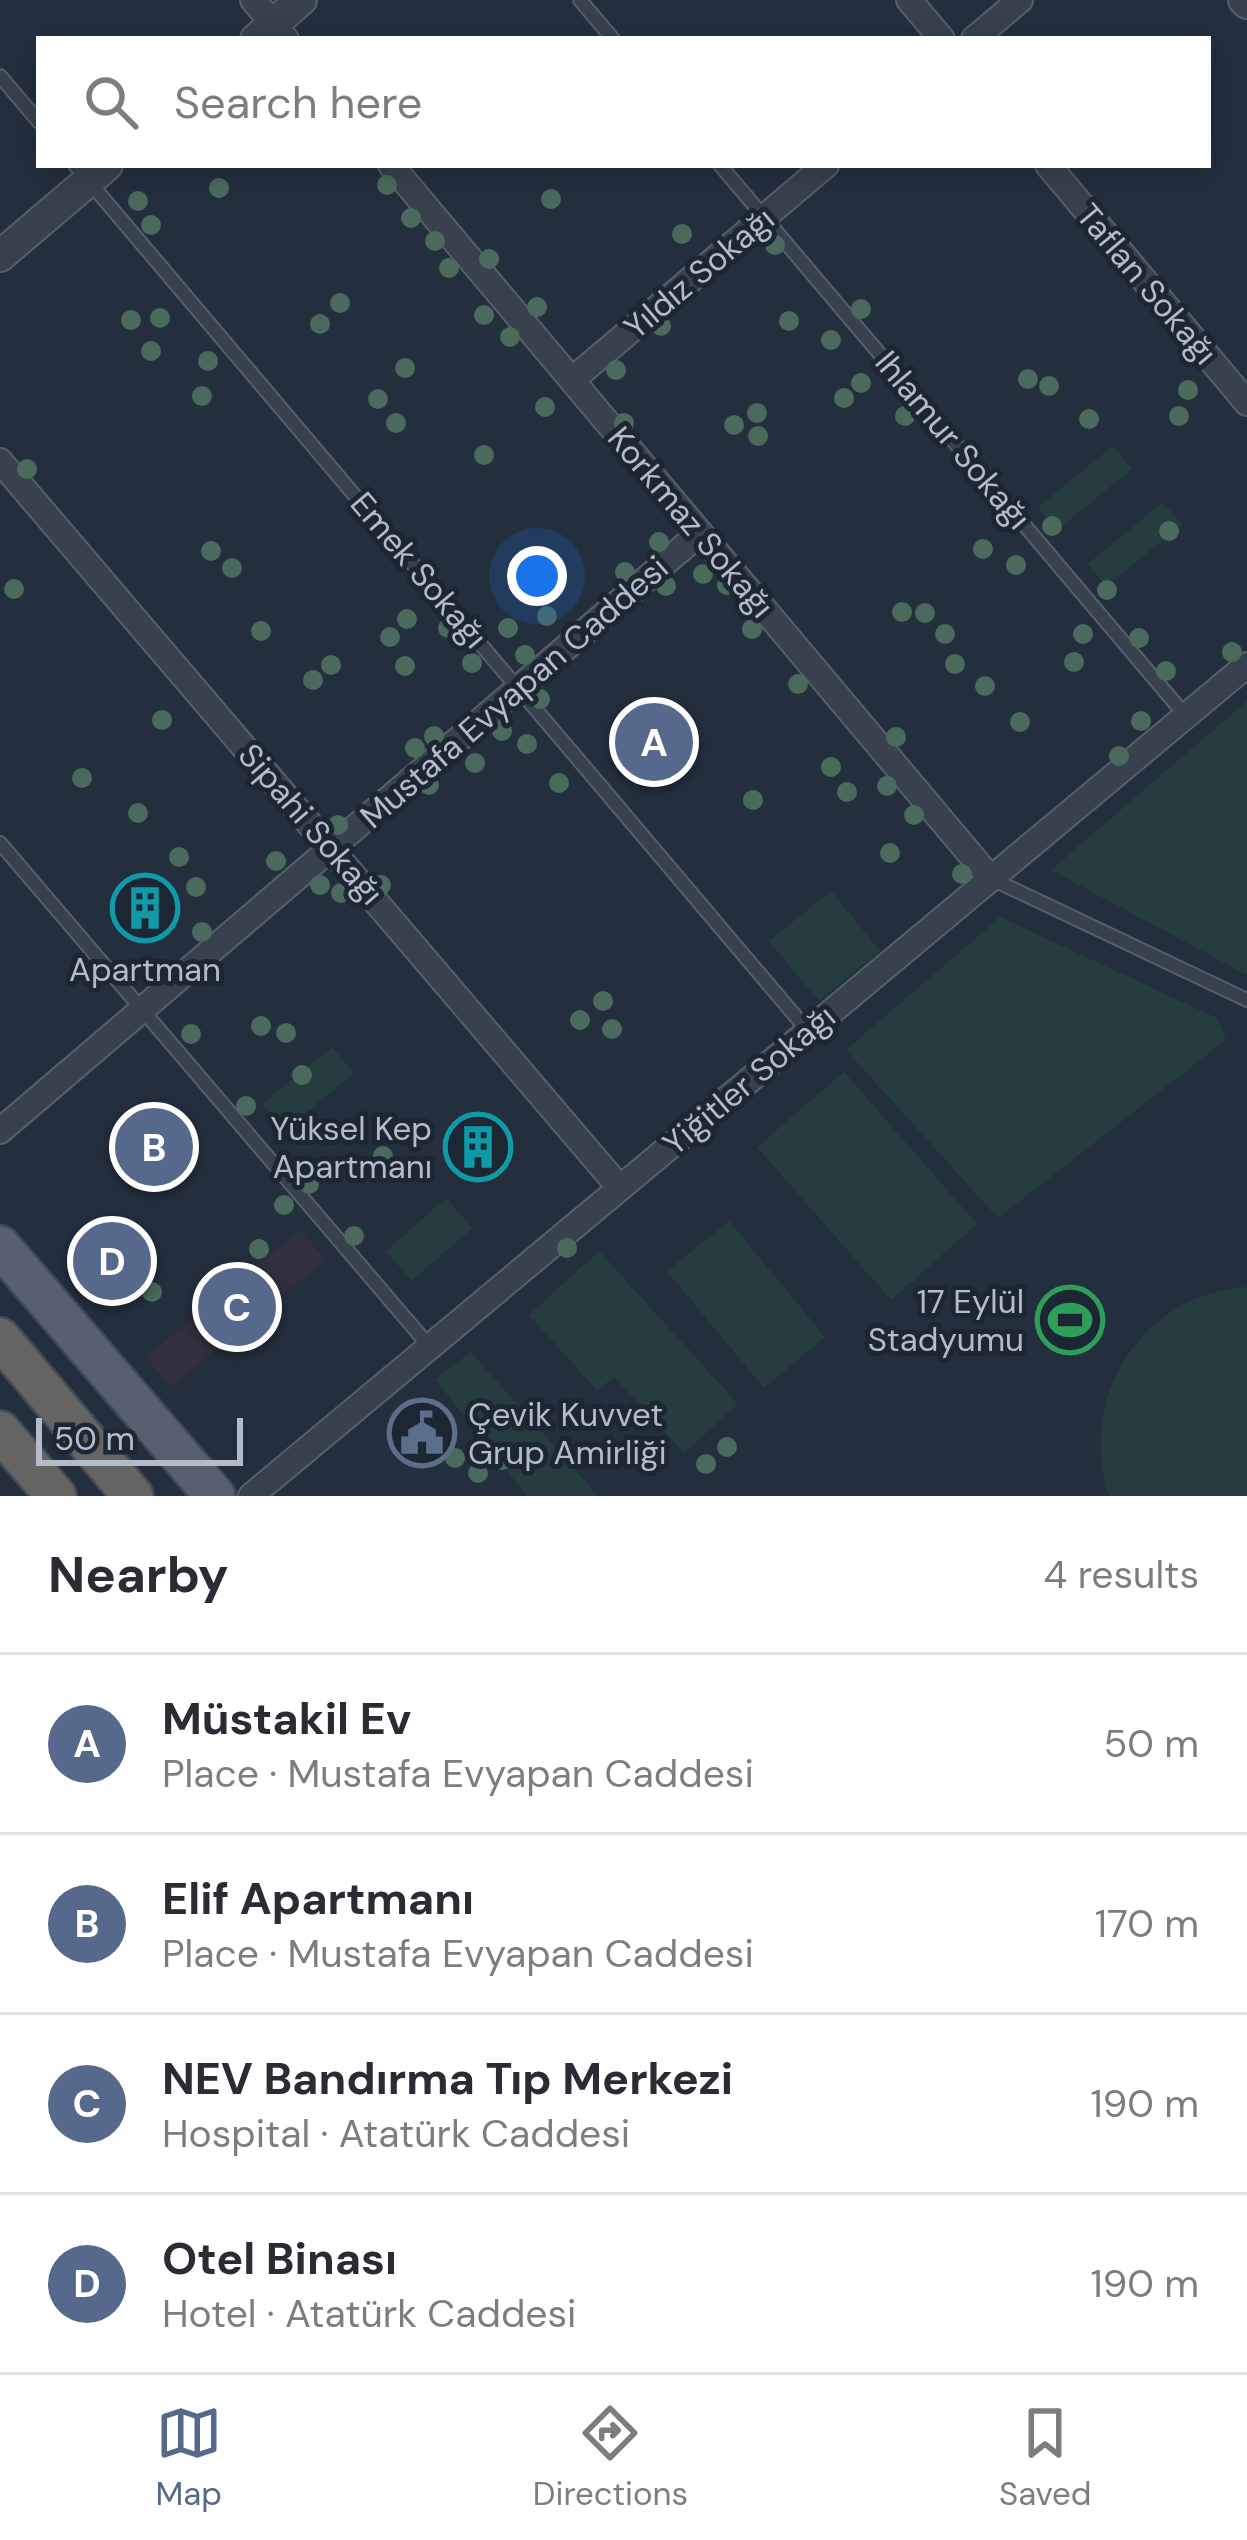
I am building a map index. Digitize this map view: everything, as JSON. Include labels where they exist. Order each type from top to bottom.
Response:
[{"type":"highway","points":[[0,1338],[133,1496]]},
{"type":"highway","points":[[0,1431],[56,1496]]},
{"type":"main road","points":[[0,1246],[215,1496]]},
{"type":"street","points":[[267,26],[302,0]]},
{"type":"street","points":[[909,0],[940,36]]},
{"type":"street","points":[[978,36],[1020,0]]},
{"type":"street","name":"Korkmaz Sokağı","points":[[394,168],[991,879]]},
{"type":"street","name":"Yıldız Sokağı","points":[[572,380],[822,168]]},
{"type":"street","name":"Taflan Sokağı","points":[[1051,168],[1247,403]]},
{"type":"street","points":[[0,256],[90,170]]},
{"type":"street","name":"Sipahi Sokağı","points":[[0,461],[620,1188]]},
{"type":"street","name":"Mustafa Evyapan Caddesi","points":[[0,1131],[700,532]]},
{"type":"street","name":"Yiğitler Sokağı","points":[[251,1496],[1247,665]]},
{"type":"lane","points":[[580,0],[610,36]]},
{"type":"lane","points":[[0,76],[36,118]]},
{"type":"lane","name":"Ihlamur Sokağı","points":[[723,168],[1186,716]]},
{"type":"lane","name":"Emek Sokağı","points":[[90,170],[808,1031]]},
{"type":"lane","points":[[0,843],[430,1346]]},
{"type":"lane","points":[[991,879],[1247,1000]]},
{"type":"shaded area","points":[[300,1230],[325,1260],[171,1387],[146,1357]]},
{"type":"green space","points":[[1113,446],[1132,469],[1057,530],[1038,507]]},
{"type":"green space","points":[[1163,502],[1182,525],[1106,586],[1088,564]]},
{"type":"green space","points":[[1247,701],[1247,975],[1051,870]]},
{"type":"green space","points":[[831,891],[880,951],[819,1001],[769,941]]},
{"type":"green space","points":[[1000,917],[1217,1018],[1226,1040],[998,1218],[846,1050]]},
{"type":"green space","points":[[332,1047],[354,1073],[284,1131],[262,1104]]},
{"type":"green space","points":[[844,1072],[977,1224],[891,1300],[757,1147]]},
{"type":"green space","points":[[446,1198],[472,1228],[412,1281],[386,1251]]},
{"type":"green space","points":[[729,1221],[825,1337],[764,1388],[667,1271]]},
{"type":"green space","points":[[599,1251],[738,1404],[684,1453],[614,1377],[597,1390],[529,1315]]},
{"type":"green space","name":"17 Eylül Stadyumu","points":[[1247,1287],[1247,1496],[1109,1496],[1101,1459],[1102,1423],[1110,1389],[1126,1357],[1148,1330],[1176,1309],[1210,1294]]},
{"type":"green space","points":[[471,1352],[598,1496],[527,1496],[435,1379]]},
{"type":"place","name":"Müstakil Ev","points":[[654,742]]},
{"type":"place","name":"Apartman","points":[[145,908]]},
{"type":"place","name":"Elif Apartmanı","points":[[154,1147]]},
{"type":"place","name":"Yüksel Kep Apartmanı","points":[[478,1147]]},
{"type":"place","name":"Otel Binası","points":[[112,1261]]},
{"type":"place","name":"NEV Bandırma Tıp Merkezi","points":[[237,1307]]},
{"type":"place","name":"17 Eylül Stadyumu","points":[[1070,1320]]},
{"type":"place","name":"Çevik Kuvvet Grup Amirliği","points":[[422,1433]]}]
